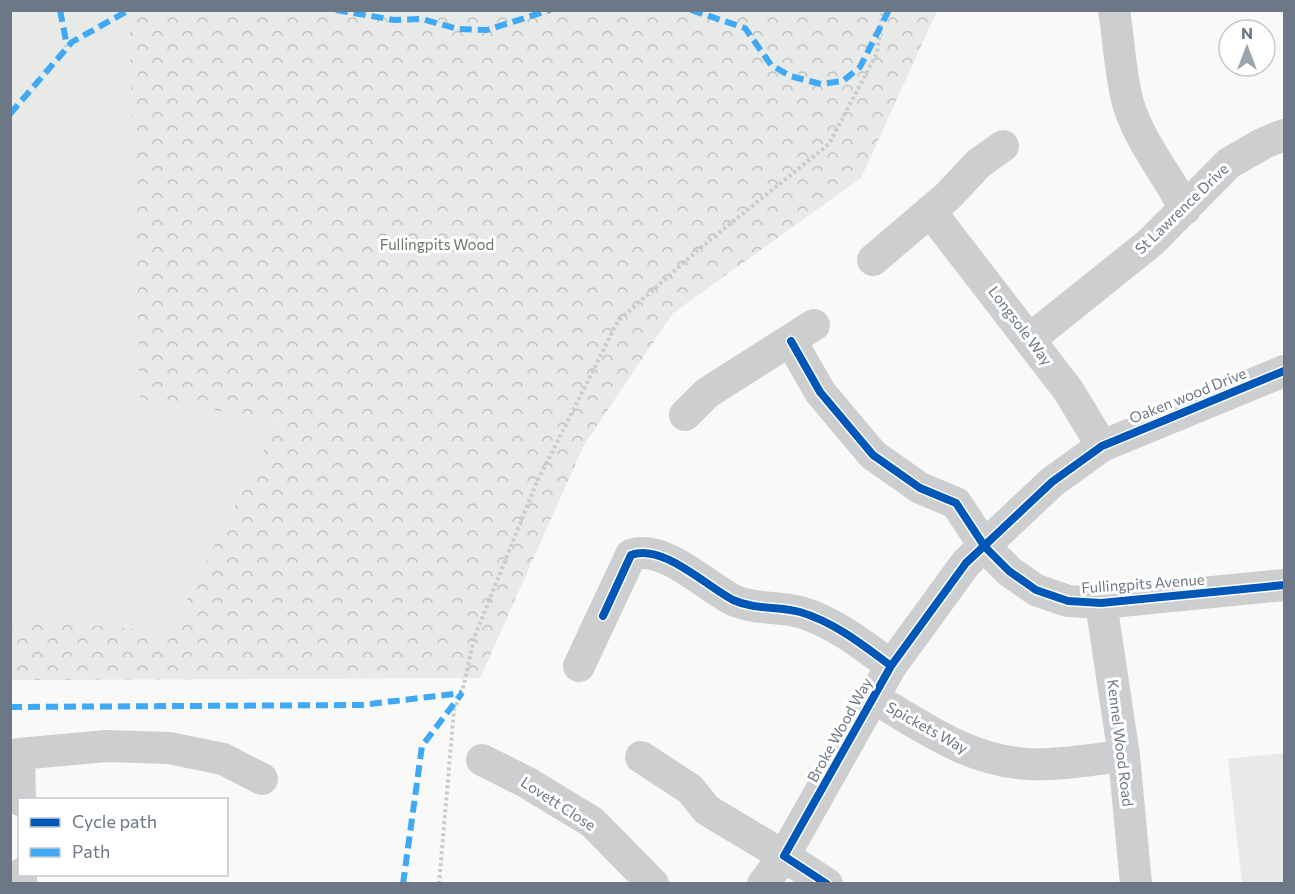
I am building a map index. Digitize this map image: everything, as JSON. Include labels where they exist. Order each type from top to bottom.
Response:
[{"type":"street","points":[[1114,10],[1128,102],[1143,140],[1168,177],[1185,209]]},
{"type":"street","name":"St Lawrence Drive","points":[[1030,339],[1151,242],[1228,163],[1284,135]]},
{"type":"street","points":[[873,260],[930,211],[979,163],[1003,146]]},
{"type":"street","name":"Longsole Way","points":[[930,211],[1068,390],[1102,446]]},
{"type":"street","name":"Fullingpits Avenue","points":[[685,415],[707,393],[802,333],[820,392],[873,454],[920,488],[956,503],[985,548],[1009,571],[1036,590],[1068,601],[1101,603],[1284,585]]},
{"type":"street","name":"Oaken wood Drive","points":[[1102,446],[1284,371]]},
{"type":"street","points":[[985,548],[1052,482],[1102,446]]},
{"type":"street","name":"Broke Wood Way","points":[[764,884],[787,851],[891,666],[966,563],[985,548]]},
{"type":"street","points":[[579,666],[631,555],[640,552],[653,555],[690,571],[733,600],[759,609],[800,612],[852,636],[891,666]]},
{"type":"street","name":"Kennel Wood Road","points":[[1101,603],[1124,756],[1136,884]]},
{"type":"street","name":"Spickets Way","points":[[874,698],[964,751],[995,760],[1029,764],[1124,756]]},
{"type":"street","points":[[20,798],[15,754],[107,746],[168,748],[223,759],[262,779]]},
{"type":"street","points":[[641,757],[690,789],[708,810],[787,851],[827,884]]},
{"type":"street","name":"Lovett Close","points":[[482,760],[525,782],[592,822],[653,884]]},
{"type":"path","points":[[439,884],[454,710],[462,693],[474,638],[536,484],[618,321],[699,249],[829,144],[877,53],[883,10]]},
{"type":"green space","name":"Fullingpits Wood","points":[[129,10],[937,11],[861,178],[673,313],[584,445],[480,678],[11,680],[11,618],[170,632],[280,418],[140,402]]},
{"type":"green space","points":[[10,11],[129,11],[140,402],[280,418],[170,632],[11,618]]},
{"type":"green space","points":[[1284,753],[1284,883],[1242,883],[1228,759]]},
{"type":"marked path","points":[[60,10],[67,46]]},
{"type":"marked path","points":[[10,114],[72,42],[129,10]]},
{"type":"marked path","points":[[336,10],[394,20],[422,19],[458,29],[487,30],[550,10]]},
{"type":"marked path","points":[[691,10],[745,28],[771,65],[790,76],[821,84],[843,81],[860,67],[889,10]]},
{"type":"marked path","points":[[10,707],[361,705],[462,693]]},
{"type":"marked path","points":[[403,884],[422,746],[462,693]]},
{"type":"cycle path","points":[[791,341],[820,392],[873,455],[920,488],[956,503],[985,547],[1009,571],[1036,590],[1068,601],[1101,603],[1284,585]]},
{"type":"cycle path","points":[[827,884],[784,856],[891,666],[966,563],[1052,482],[1102,446],[1284,371]]},
{"type":"cycle path","points":[[603,616],[631,555],[643,553],[656,555],[684,568],[733,600],[813,616],[848,635],[891,666]]}]
